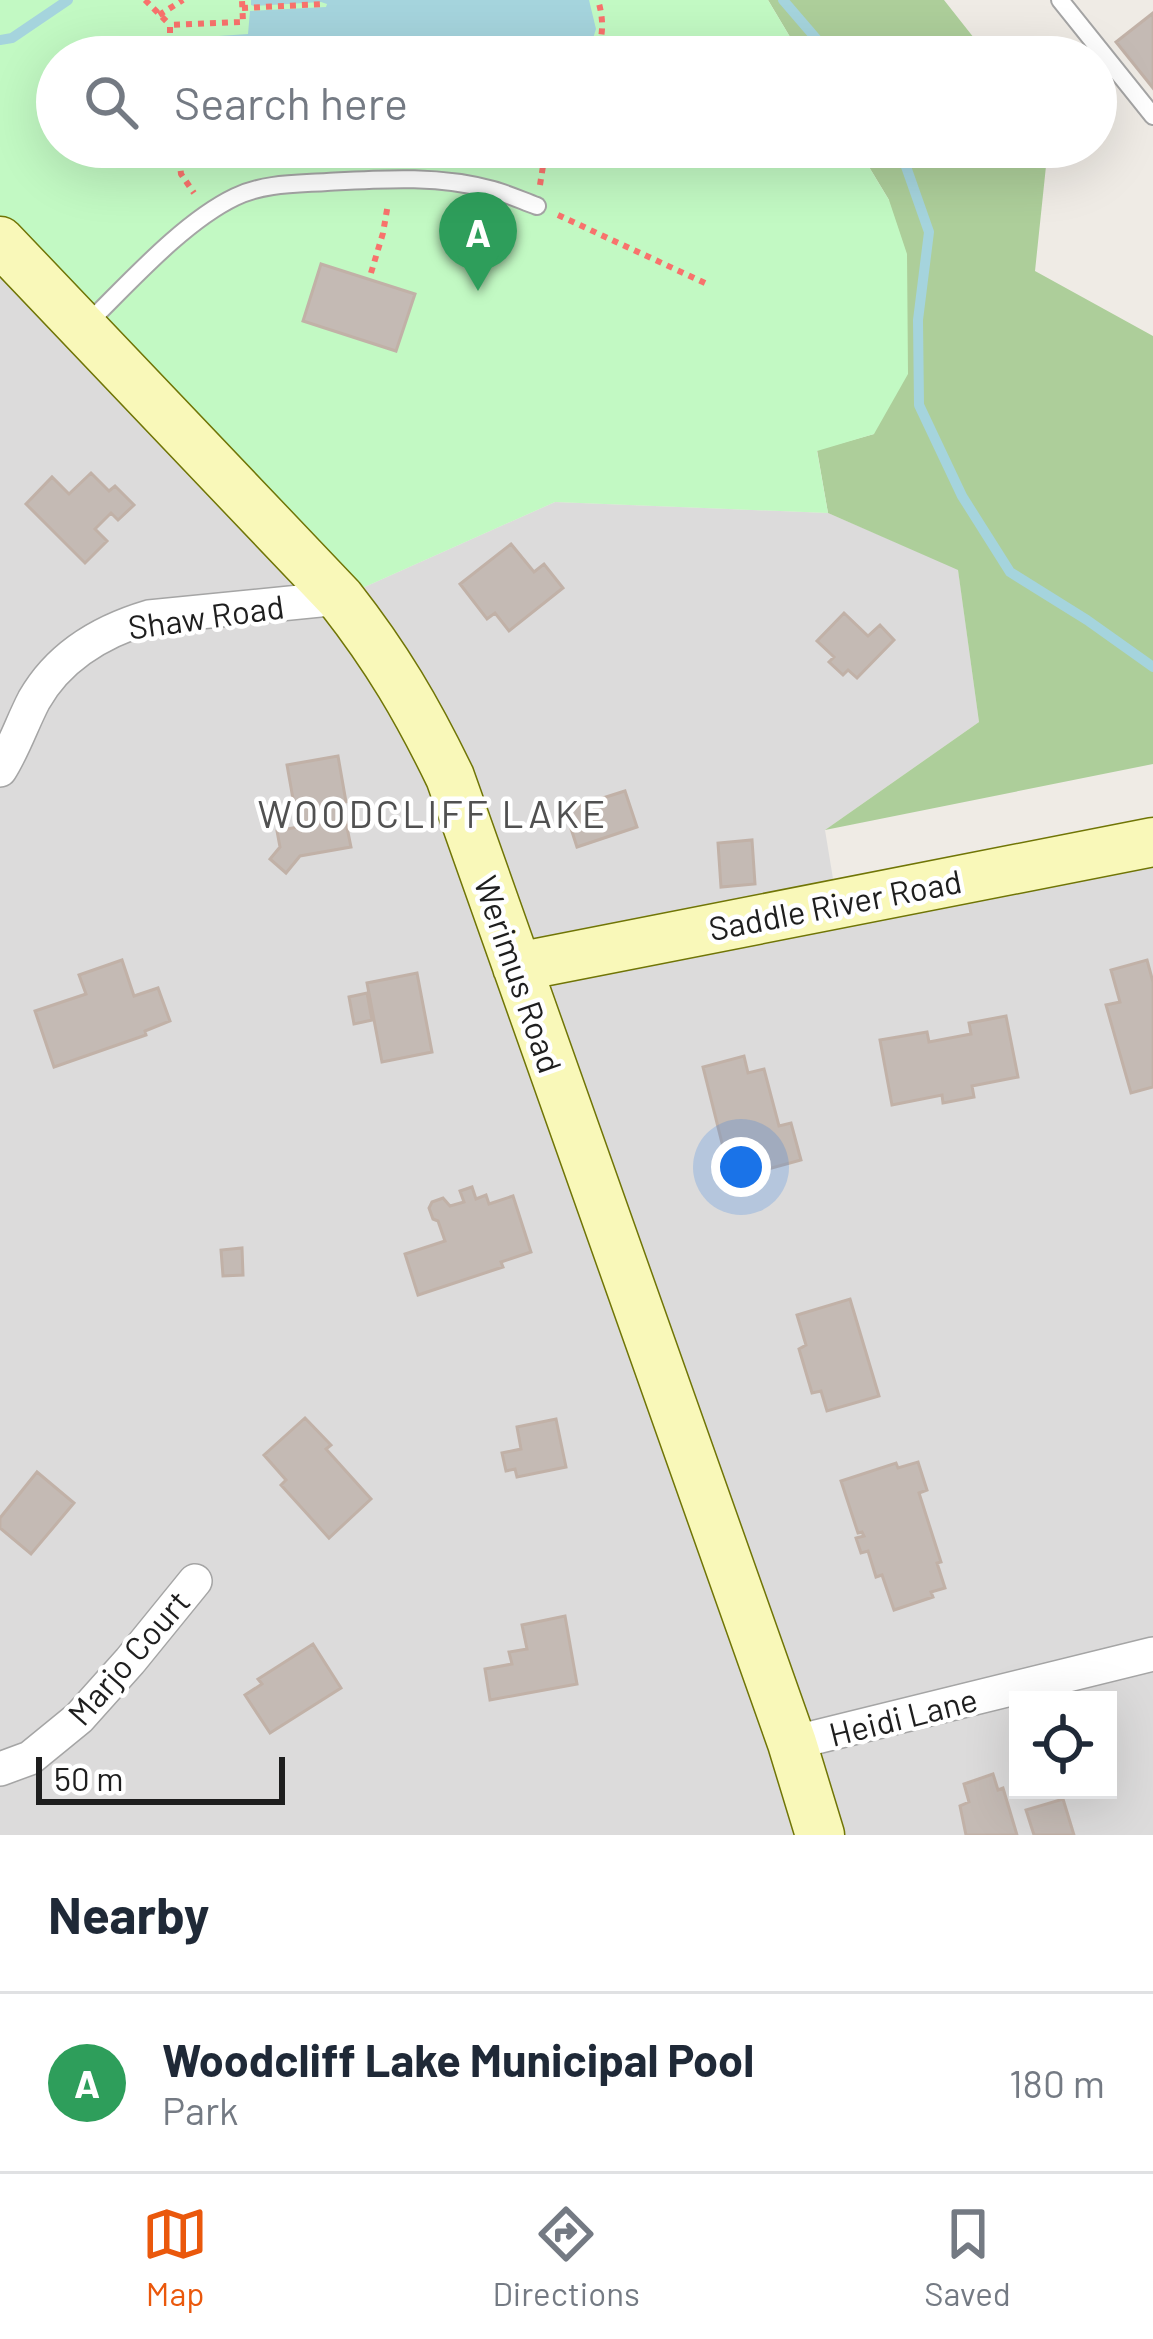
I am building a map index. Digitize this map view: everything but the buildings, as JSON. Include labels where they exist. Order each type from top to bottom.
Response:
[{"type":"main road","name":"Werimus Road","points":[[0,241],[340,598],[384,655],[420,715],[450,777],[792,1743],[820,1835]]},
{"type":"main road","name":"Saddle River Road","points":[[517,967],[1153,842]]},
{"type":"street","name":"Shaw Road","points":[[0,770],[36,697],[58,668],[86,644],[121,626],[149,617],[340,598]]},
{"type":"street","name":"Marjo Court","points":[[0,1769],[30,1758],[79,1718],[195,1581]]},
{"type":"street","name":"Heidi Lane","points":[[792,1743],[1153,1654]]},
{"type":"lane","points":[[1060,0],[1089,36]]},
{"type":"lane","points":[[1117,71],[1153,116]]},
{"type":"lane","points":[[83,328],[212,211],[237,196],[273,185],[442,181],[491,190],[537,206]]},
{"type":"path","points":[[146,0],[170,25],[243,22],[242,4],[325,4]]},
{"type":"path","points":[[159,16],[183,0]]},
{"type":"path","points":[[598,0],[602,36]]},
{"type":"path","points":[[170,25],[170,36]]},
{"type":"path","points":[[180,168],[189,188],[212,211]]},
{"type":"path","points":[[543,168],[537,206],[705,283]]},
{"type":"path","points":[[371,273],[392,179]]},
{"type":"shaded area","points":[[0,241],[340,598],[555,502],[828,513],[958,569],[979,722],[825,830],[837,903],[1153,842],[1153,1835],[0,1835]]},
{"type":"green space","points":[[0,0],[768,0],[789,36],[36,36],[36,168],[870,168],[889,200],[907,254],[908,374],[874,434],[817,451],[828,513],[555,502],[340,598],[0,241]]},
{"type":"green space","points":[[768,0],[944,0],[972,36],[789,36]]},
{"type":"green space","points":[[870,168],[1046,168],[1035,271],[1153,336],[1153,764],[825,830],[979,722],[958,570],[828,513],[817,450],[874,434],[889,200]]},
{"type":"water","points":[[251,0],[589,0],[596,29],[594,36],[219,36],[248,34],[250,11],[327,4],[251,5]]},
{"type":"waterway","points":[[0,40],[12,38],[68,0]]},
{"type":"waterway","points":[[783,0],[814,36]]},
{"type":"waterway","points":[[907,168],[929,232],[918,320],[919,405],[962,496],[1010,572],[1153,667]]},
{"type":"place","name":"Woodcliff Lake Municipal Pool","points":[[478,291]]},
{"type":"district","name":"WOODCLIFF LAKE","points":[[433,812]]}]
